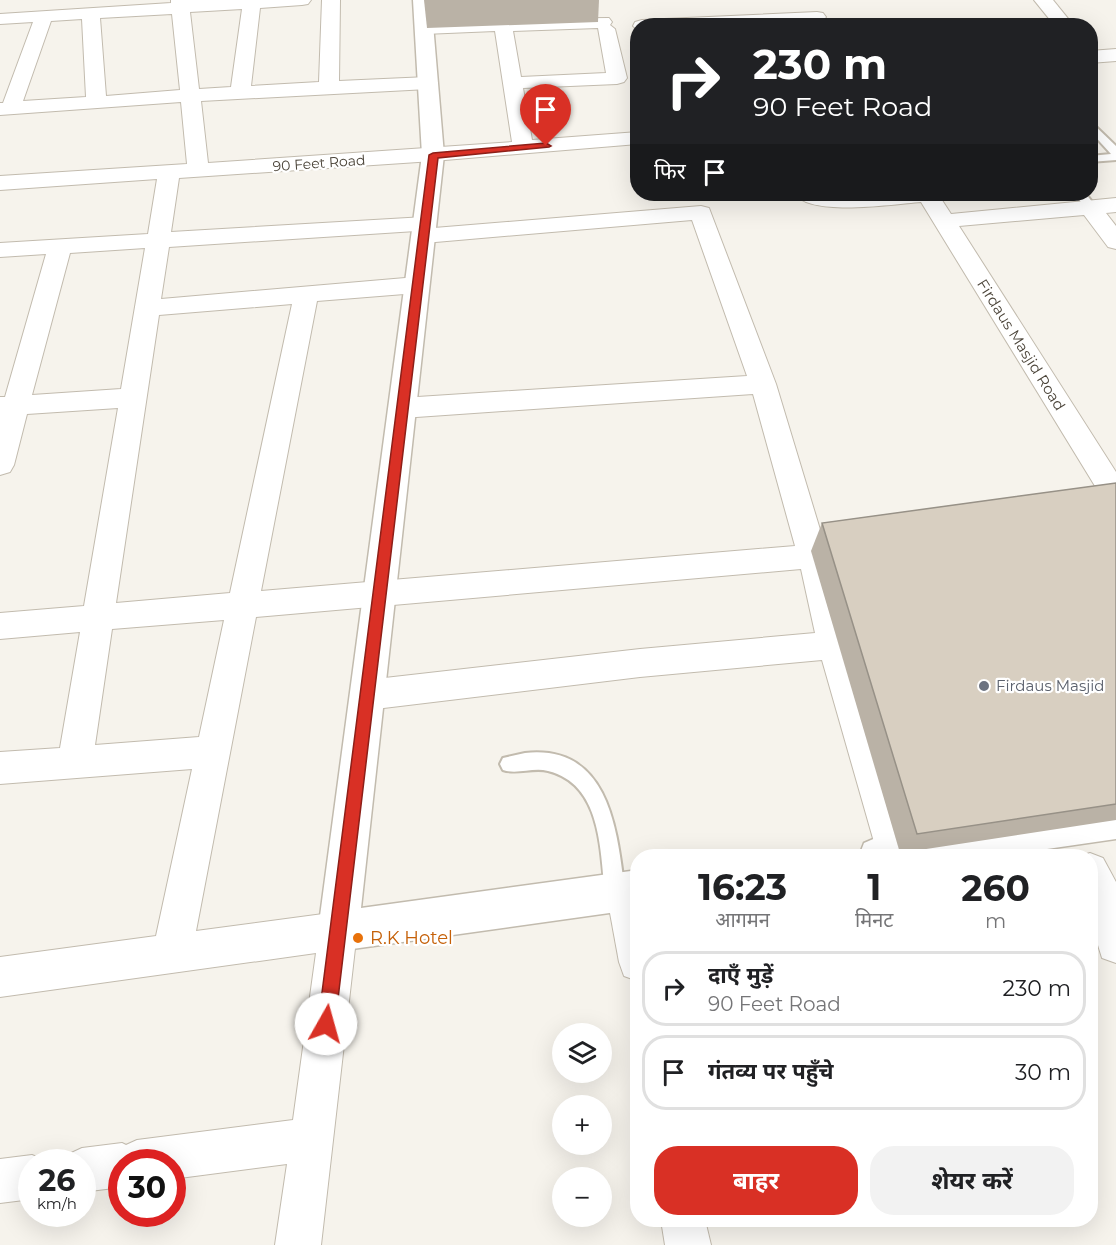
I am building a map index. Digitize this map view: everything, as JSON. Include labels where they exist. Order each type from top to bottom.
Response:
[{"type":"street","points":[[0,19],[181,4],[302,0]]},
{"type":"street","points":[[329,88],[330,0]]},
{"type":"street","points":[[595,0],[605,25],[617,78]]},
{"type":"street","points":[[807,0],[818,18]]},
{"type":"street","points":[[1043,0],[1058,18]]},
{"type":"street","points":[[240,92],[252,3]]},
{"type":"street","points":[[181,4],[198,170]]},
{"type":"street","points":[[91,13],[96,103]]},
{"type":"street","points":[[298,1245],[433,155],[423,14],[503,25],[630,26]]},
{"type":"street","points":[[44,16],[5,109],[240,92],[428,83]]},
{"type":"street","points":[[503,25],[523,148]]},
{"type":"street","points":[[512,83],[630,77]]},
{"type":"street","name":"90 Feet Road","points":[[0,183],[433,155],[630,139]]},
{"type":"street","points":[[75,762],[169,172]]},
{"type":"street","points":[[827,201],[842,201]]},
{"type":"street","points":[[931,201],[1116,496]]},
{"type":"street","name":"Firdaus Masjid Road","points":[[931,201],[1116,496]]},
{"type":"street","points":[[944,221],[1078,201]]},
{"type":"street","points":[[1086,201],[1116,242]]},
{"type":"street","points":[[1091,201],[1116,205]]},
{"type":"street","points":[[0,250],[158,240],[424,230],[701,213],[763,384],[813,556],[885,849]]},
{"type":"street","points":[[0,465],[8,406],[60,246]]},
{"type":"street","points":[[149,308],[417,285]]},
{"type":"street","points":[[172,954],[306,294]]},
{"type":"street","points":[[402,408],[763,384]]},
{"type":"street","points":[[8,406],[134,397]]},
{"type":"street","points":[[0,626],[813,556]]},
{"type":"street","points":[[367,695],[640,663],[834,645]]},
{"type":"street","points":[[0,768],[214,752]]},
{"type":"street","points":[[974,849],[1076,842],[1116,821]]},
{"type":"street","points":[[1098,886],[1104,898],[1116,944]]},
{"type":"street","points":[[0,977],[626,890],[630,914]]},
{"type":"street","points":[[186,1156],[311,1139]]},
{"type":"street","points":[[0,1181],[18,1179]]},
{"type":"street","points":[[684,1227],[688,1245]]},
{"type":"lane","points":[[1098,134],[1116,155]]},
{"type":"lane","points":[[1098,158],[1116,155]]},
{"type":"lane","points":[[509,764],[539,760],[559,764],[577,773],[594,790],[626,890]]},
{"type":"building","name":"Firdaus Masjid","points":[[1116,483],[1116,804],[917,834],[822,523]]},
{"type":"place","name":"Firdaus Masjid","points":[[984,686]]},
{"type":"place","name":"R.K Hotel","points":[[358,938]]},
{"type":"route","points":[[326,1024],[433,155],[546,146]]}]
